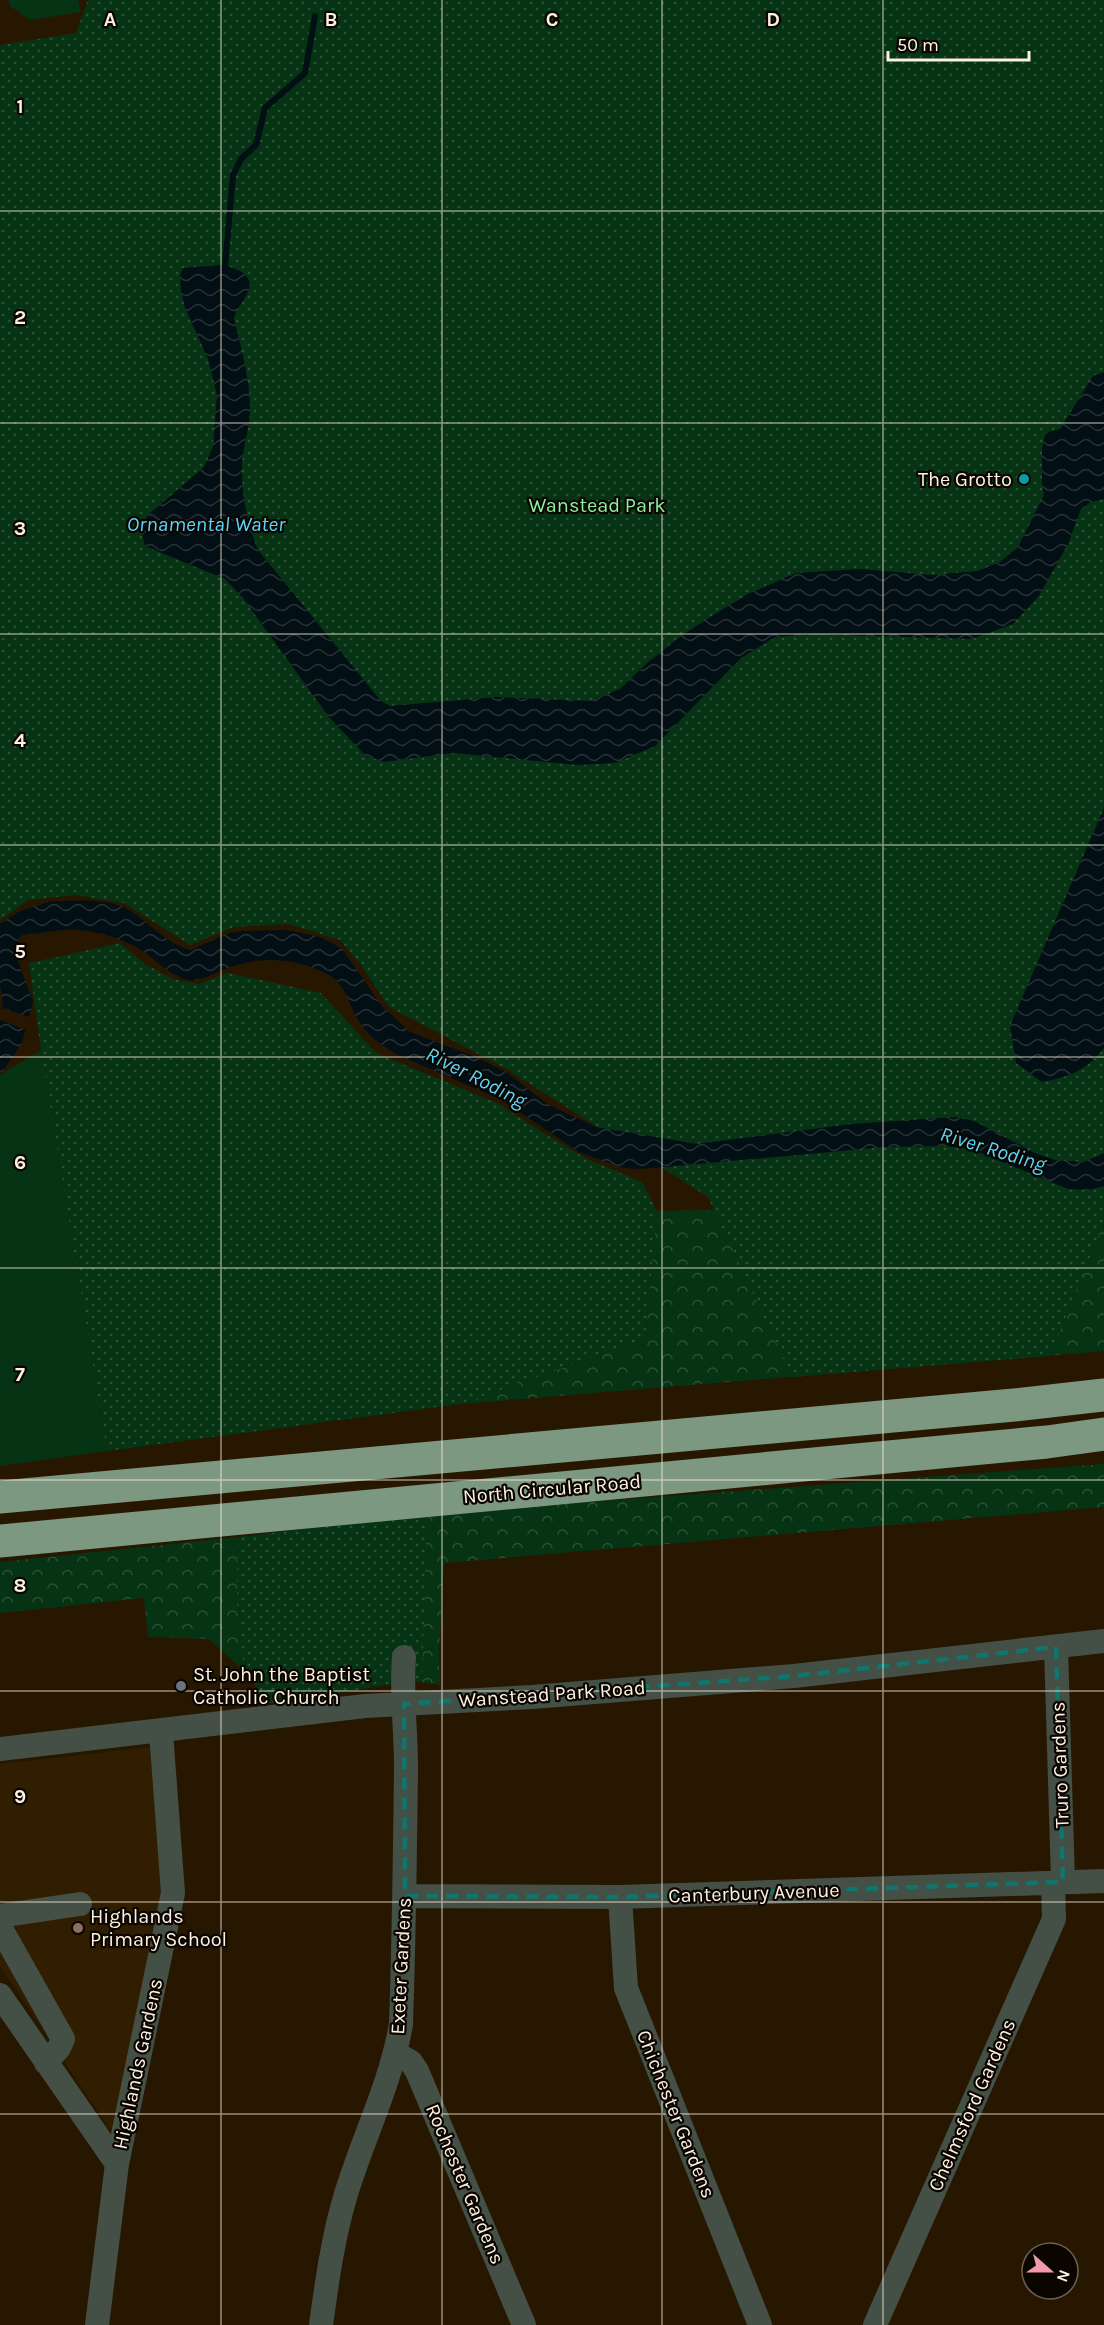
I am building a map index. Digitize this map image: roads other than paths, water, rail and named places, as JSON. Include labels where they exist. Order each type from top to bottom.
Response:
[{"type":"highway","points":[[0,1497],[1014,1406],[1104,1395]]},
{"type":"highway","name":"North Circular Road","points":[[0,1541],[1047,1442],[1104,1434]]},
{"type":"street","name":"Wanstead Park Road","points":[[0,1749],[161,1732],[365,1706],[532,1697],[794,1676],[1104,1641]]},
{"type":"street","name":"Truro Gardens","points":[[1056,1647],[1058,1882]]},
{"type":"street","name":"Exeter Gardens","points":[[321,2325],[333,2238],[346,2193],[395,2053],[401,2024],[405,1896],[404,1657]]},
{"type":"street","name":"Highlands Gardens","points":[[98,2325],[117,2164],[173,1893],[161,1732]]},
{"type":"street","name":"Canterbury Avenue","points":[[405,1896],[620,1897],[1104,1881]]},
{"type":"street","name":"Chelmsford Gardens","points":[[875,2325],[1054,1919],[1058,1882]]},
{"type":"street","name":"Chichester Gardens","points":[[620,1897],[626,1988],[760,2325]]},
{"type":"street","points":[[0,1916],[80,1904]]},
{"type":"street","points":[[0,1927],[63,2039],[59,2048],[46,2063]]},
{"type":"street","points":[[0,1995],[117,2164]]},
{"type":"street","name":"Rochester Gardens","points":[[395,2053],[411,2062],[417,2071],[524,2325]]},
{"type":"water","name":"Ornamental Water","points":[[221,265],[242,272],[249,280],[250,286],[234,318],[250,398],[250,416],[242,475],[246,508],[254,540],[258,550],[381,701],[390,706],[496,697],[590,701],[620,689],[646,664],[681,636],[715,614],[748,594],[796,573],[860,569],[932,575],[978,571],[1000,562],[1018,547],[1044,495],[1042,448],[1045,435],[1060,429],[1093,376],[1104,372],[1104,499],[1091,502],[1081,509],[1068,544],[1039,596],[1013,624],[972,639],[815,634],[775,637],[741,658],[655,746],[615,763],[578,765],[453,753],[384,762],[366,756],[328,716],[243,598],[225,579],[145,546],[141,531],[147,516],[204,467],[213,447],[217,395],[208,359],[185,308],[180,276],[183,268]]},
{"type":"water","points":[[1104,808],[1104,1048],[1084,1068],[1061,1078],[1042,1082],[1016,1063],[1010,1026]]},
{"type":"water","name":"River Roding","points":[[52,901],[97,901],[115,904],[131,911],[172,942],[191,950],[229,933],[243,931],[287,930],[324,938],[343,950],[381,1005],[410,1032],[476,1057],[506,1072],[549,1105],[596,1127],[697,1144],[852,1124],[955,1117],[974,1121],[1035,1153],[1055,1160],[1084,1162],[1104,1153],[1104,1186],[1089,1190],[1068,1189],[971,1149],[944,1146],[884,1147],[654,1168],[620,1167],[579,1152],[500,1099],[389,1050],[365,1029],[340,984],[329,975],[316,969],[290,962],[263,960],[236,965],[201,979],[188,980],[174,974],[138,948],[102,934],[82,930],[22,935],[18,939],[18,961],[33,1002],[22,1043],[0,1075],[0,1018],[3,1003],[0,985],[0,924],[20,911]]},
{"type":"waterway","points":[[225,266],[233,175],[241,159],[256,145],[265,108],[305,73],[315,16]]},
{"type":"place","name":"The Grotto","points":[[1024,479]]},
{"type":"place","name":"St. John the Baptist Catholic Church","points":[[181,1686]]},
{"type":"place","name":"Highlands Primary School","points":[[78,1928]]},
{"type":"park label","name":"Wanstead Park","points":[[597,505]]}]
